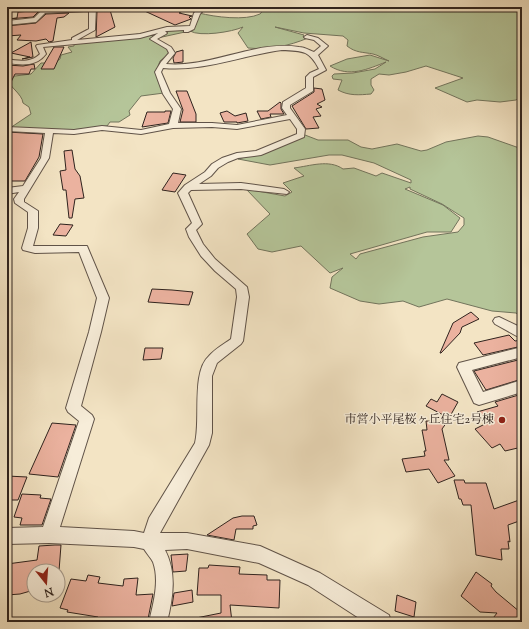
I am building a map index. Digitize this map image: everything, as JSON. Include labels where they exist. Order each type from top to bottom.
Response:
[{"type":"street","points":[[192,28],[197,14],[202,7]]},
{"type":"street","points":[[7,23],[36,20],[43,11],[93,8],[92,30],[66,43]]},
{"type":"street","points":[[7,62],[35,62],[43,54],[39,46],[140,36],[167,29],[192,28]]},
{"type":"street","points":[[173,126],[177,109],[170,97],[166,94],[164,84],[158,72],[172,53],[172,50],[165,44],[154,39],[156,36],[165,33],[192,28]]},
{"type":"street","points":[[308,37],[316,39],[325,46],[314,54]]},
{"type":"street","points":[[149,542],[155,524],[202,445],[205,432],[205,376],[212,360],[237,341],[243,297],[241,287],[218,268],[194,239],[191,229],[197,224],[184,198],[184,193],[188,187],[208,174],[214,166],[225,160],[258,152],[301,135],[301,129],[286,108],[286,104],[308,91],[311,86],[309,77],[312,74],[323,70],[314,54],[288,47],[193,66],[171,68],[161,66]]},
{"type":"street","points":[[7,129],[49,132],[86,131],[102,128],[141,132],[173,126],[212,125],[237,127],[291,116]]},
{"type":"street","points":[[49,132],[45,158],[19,199],[20,203],[29,207],[33,212],[33,228],[28,248],[35,250],[83,248],[103,298],[95,332],[73,408],[86,419],[49,535]]},
{"type":"street","points":[[188,187],[241,186],[284,192]]},
{"type":"street","points":[[7,191],[26,188]]},
{"type":"street","points":[[499,321],[522,334]]},
{"type":"street","points":[[522,352],[464,367],[479,399],[522,386]]},
{"type":"street","points":[[7,536],[49,535],[134,539],[149,542],[187,542],[260,555],[314,579],[382,622]]},
{"type":"street","points":[[149,542],[160,557],[164,579],[164,599],[158,622]]},
{"type":"green space","points":[[266,7],[522,7],[522,96],[516,100],[500,102],[477,100],[467,102],[435,88],[463,78],[426,66],[389,75],[379,74],[371,79],[371,85],[374,90],[371,94],[350,94],[338,90],[342,80],[333,79],[332,76],[334,74],[353,73],[375,69],[386,62],[365,70],[351,72],[337,70],[330,66],[347,59],[370,55],[389,61],[375,55],[353,50],[347,46],[348,40],[343,36],[304,33],[275,27],[304,35],[303,37],[308,38],[279,47],[248,48],[238,33],[243,27],[231,31],[208,34],[190,31],[195,27],[199,13],[238,18],[260,14]]},
{"type":"green space","points":[[188,29],[185,32],[153,39],[167,49],[169,54],[160,61],[156,72],[158,81],[164,93],[141,96],[129,111],[130,115],[119,122],[110,122],[107,126],[70,130],[10,128],[31,114],[29,107],[23,103],[20,96],[8,81],[7,77],[31,74],[41,63],[54,63],[60,59],[61,55],[72,52],[68,47],[74,46],[74,43],[161,31]]},
{"type":"green space","points":[[305,135],[318,140],[348,140],[361,147],[372,149],[397,144],[421,151],[446,142],[478,136],[488,137],[522,149],[522,317],[516,313],[492,311],[447,299],[419,307],[403,301],[379,304],[360,301],[330,288],[332,277],[343,268],[330,273],[301,246],[272,252],[258,249],[247,234],[270,214],[246,189],[285,196],[292,192],[283,183],[304,176],[294,168],[319,164],[332,164],[343,169],[354,168],[376,176],[382,173],[411,183],[411,180],[374,163],[342,155],[329,155],[270,165],[238,159],[275,149]],"holes":[[[410,187],[410,189],[442,204],[464,218],[464,225],[458,232],[423,237],[360,254],[356,259],[350,254],[427,232],[451,232],[460,218],[443,205],[405,189]]]},
{"type":"building","points":[[136,7],[190,7],[179,13],[192,16],[189,17],[191,19],[175,25]]},
{"type":"building","points":[[110,10],[115,27],[96,37],[97,11]]},
{"type":"building","points":[[39,11],[33,17],[7,19],[17,18],[18,12]]},
{"type":"building","points":[[69,13],[64,17],[57,18],[53,41],[49,42],[46,39],[36,41],[17,40],[21,35],[7,36],[9,28],[7,28],[7,26],[36,23],[46,14]]},
{"type":"building","points":[[31,42],[33,57],[22,59],[30,57],[11,53]]},
{"type":"building","points":[[54,47],[64,47],[54,69],[41,69]]},
{"type":"building","points":[[183,50],[183,62],[174,63],[173,58],[176,52]]},
{"type":"building","points":[[34,64],[35,69],[31,69],[29,74],[15,74],[7,90],[7,65],[23,66]]},
{"type":"building","points":[[314,88],[322,89],[325,100],[317,104],[322,107],[316,109],[321,116],[313,117],[319,128],[306,129],[292,106],[314,92]]},
{"type":"building","points":[[176,91],[187,91],[196,114],[196,122],[180,122],[183,110]]},
{"type":"building","points":[[280,102],[281,109],[284,114],[270,114],[271,117],[261,119],[257,111],[268,111]]},
{"type":"building","points":[[171,111],[168,123],[142,127],[147,112]]},
{"type":"building","points":[[227,111],[235,116],[246,113],[248,121],[237,123],[224,122],[220,113]]},
{"type":"building","points":[[7,132],[43,134],[39,157],[25,181],[7,181],[7,170],[10,159],[7,148]]},
{"type":"building","points":[[72,150],[75,169],[80,176],[84,198],[75,199],[72,218],[69,218],[66,190],[63,190],[60,171],[66,170],[64,151]]},
{"type":"building","points":[[173,173],[186,175],[175,192],[162,190]]},
{"type":"building","points":[[60,224],[73,225],[66,236],[53,235]]},
{"type":"building","points":[[152,289],[193,292],[189,305],[148,302]]},
{"type":"building","points":[[471,312],[479,319],[462,327],[460,333],[440,353],[453,323]]},
{"type":"building","points":[[509,335],[515,341],[522,340],[522,346],[483,355],[474,343]]},
{"type":"building","points":[[145,348],[163,348],[161,359],[143,360]]},
{"type":"building","points":[[522,359],[522,379],[486,390],[474,371]]},
{"type":"building","points":[[442,394],[458,402],[449,418],[426,406],[431,399],[437,402]]},
{"type":"building","points":[[522,394],[522,447],[505,451],[500,444],[492,448],[475,429],[485,424],[477,412],[498,406],[495,402]]},
{"type":"building","points":[[426,421],[447,422],[442,429],[449,460],[444,460],[455,476],[438,483],[429,469],[406,472],[402,459],[425,456],[424,451],[426,451],[422,430],[427,430]]},
{"type":"building","points":[[52,423],[76,425],[58,477],[29,474]]},
{"type":"building","points":[[7,476],[27,477],[18,500],[7,500]]},
{"type":"building","points":[[454,480],[464,480],[465,483],[486,483],[494,509],[522,499],[522,520],[508,525],[510,542],[508,541],[509,549],[501,549],[502,560],[476,555],[471,505],[463,505],[461,499],[459,499]]},
{"type":"building","points":[[22,494],[41,495],[40,498],[51,499],[42,525],[20,525],[22,518],[14,517]]},
{"type":"building","points":[[254,516],[257,525],[253,526],[253,529],[236,529],[234,540],[207,535],[233,518]]},
{"type":"building","points":[[61,545],[60,563],[26,563],[26,592],[7,595],[7,564],[37,560],[39,546]]},
{"type":"building","points":[[188,554],[186,571],[173,572],[171,555]]},
{"type":"building","points":[[209,565],[240,567],[239,574],[267,575],[267,580],[280,580],[279,608],[230,605],[232,622],[197,622],[196,618],[221,613],[221,595],[197,595],[199,568],[208,568]]},
{"type":"building","points":[[476,572],[492,584],[491,586],[496,592],[520,612],[515,622],[490,622],[497,613],[480,612],[461,596]]},
{"type":"building","points":[[88,575],[100,577],[98,583],[123,586],[124,579],[138,578],[136,595],[153,594],[148,619],[144,619],[144,622],[97,622],[98,617],[67,612],[68,610],[60,608],[62,603],[66,603],[66,592],[71,579],[86,581]]},
{"type":"building","points":[[192,590],[193,602],[172,606],[174,593]]},
{"type":"building","points":[[397,595],[416,602],[414,617],[395,611]]},
{"type":"place","name":"市営小平尾桜ヶ丘住宅2号棟","points":[[502,420]]}]
